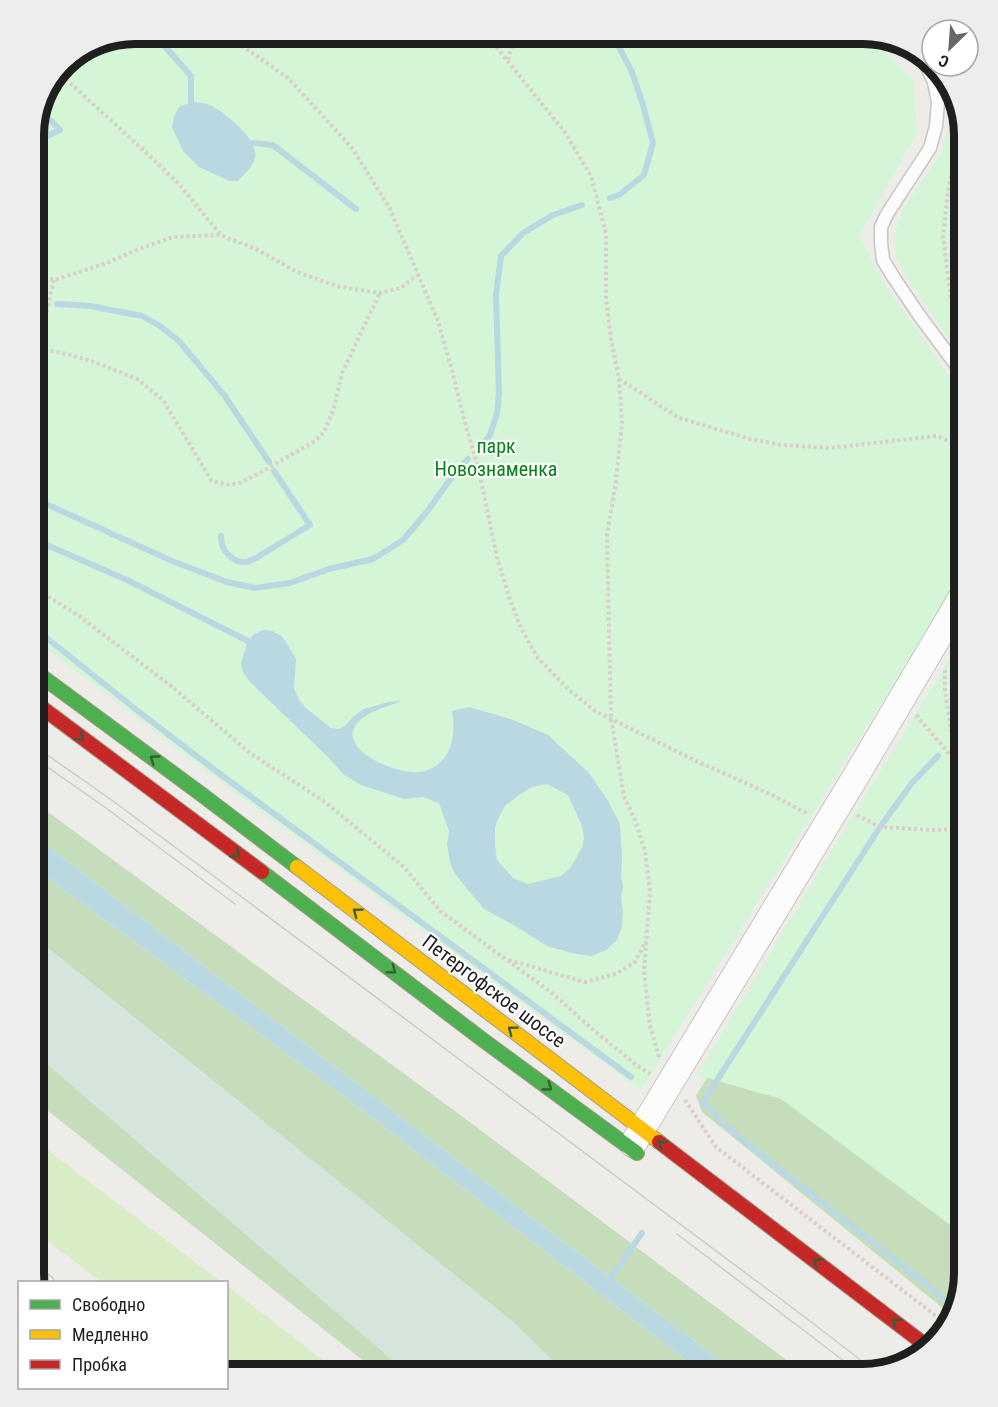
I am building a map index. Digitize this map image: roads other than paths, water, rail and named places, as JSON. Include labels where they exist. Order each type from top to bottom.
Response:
[{"type":"main road","name":"Петергофское шоссе","points":[[44,678],[201,794],[641,1146]]},
{"type":"main road","name":"Петергофское шоссе","points":[[44,709],[483,1040],[641,1146],[922,1343]]},
{"type":"street","points":[[641,1146],[675,1091],[826,824],[954,610]]},
{"type":"lane","points":[[933,78],[938,102],[936,126],[930,148],[887,214],[881,227],[881,243],[884,260],[894,278],[954,362]]},
{"type":"water","points":[[191,102],[208,104],[216,109],[240,127],[252,143],[255,151],[254,161],[238,181],[229,181],[199,167],[183,151],[172,127],[179,107]]},
{"type":"water","points":[[263,630],[282,636],[296,659],[294,689],[300,701],[331,728],[338,729],[345,726],[364,709],[388,702],[402,701],[368,715],[354,728],[353,737],[357,746],[365,754],[387,766],[419,772],[438,765],[449,750],[452,741],[452,711],[469,707],[513,720],[548,735],[589,773],[620,824],[623,911],[622,927],[617,940],[606,950],[592,956],[576,954],[547,946],[484,909],[455,874],[447,844],[449,831],[439,803],[423,797],[404,799],[361,785],[343,774],[251,683],[243,672],[241,663],[248,641],[254,634]],"holes":[[[547,784],[568,795],[582,826],[584,838],[582,848],[570,868],[561,876],[528,884],[513,878],[497,860],[495,846],[495,827],[505,806],[532,787]]]},
{"type":"water","points":[[44,843],[725,1364],[691,1364],[336,1090],[44,875]]},
{"type":"waterway","points":[[163,44],[191,76],[191,102]]},
{"type":"waterway","points":[[610,198],[619,195],[644,175],[653,143],[632,72],[618,44]]},
{"type":"waterway","points":[[44,138],[60,130],[46,116]]},
{"type":"waterway","points":[[253,143],[273,145],[356,209]]},
{"type":"waterway","points":[[481,447],[490,435],[497,413],[499,394],[496,295],[501,256],[523,233],[553,215],[582,205]]},
{"type":"waterway","points":[[57,304],[90,306],[142,316],[160,326],[179,341],[224,395],[269,462]]},
{"type":"waterway","points":[[44,503],[172,561],[227,582],[255,588],[290,583],[329,569],[373,559],[403,540],[468,459]]},
{"type":"waterway","points":[[221,536],[221,541],[228,554],[236,560],[246,562],[310,525],[274,471]]},
{"type":"waterway","points":[[44,544],[127,580],[248,641]]},
{"type":"waterway","points":[[44,636],[220,774],[631,1077]]},
{"type":"waterway","points":[[938,756],[912,783],[880,827],[703,1102],[749,1145],[949,1303]]},
{"type":"waterway","points":[[611,1278],[642,1233]]},
{"type":"tram line","points":[[44,753],[113,801],[866,1364]]},
{"type":"tram line","points":[[44,765],[235,904]]},
{"type":"tram line","points":[[677,1234],[848,1364]]},
{"type":"park label","name":"парк Новознаменка","points":[[496,458]]}]
